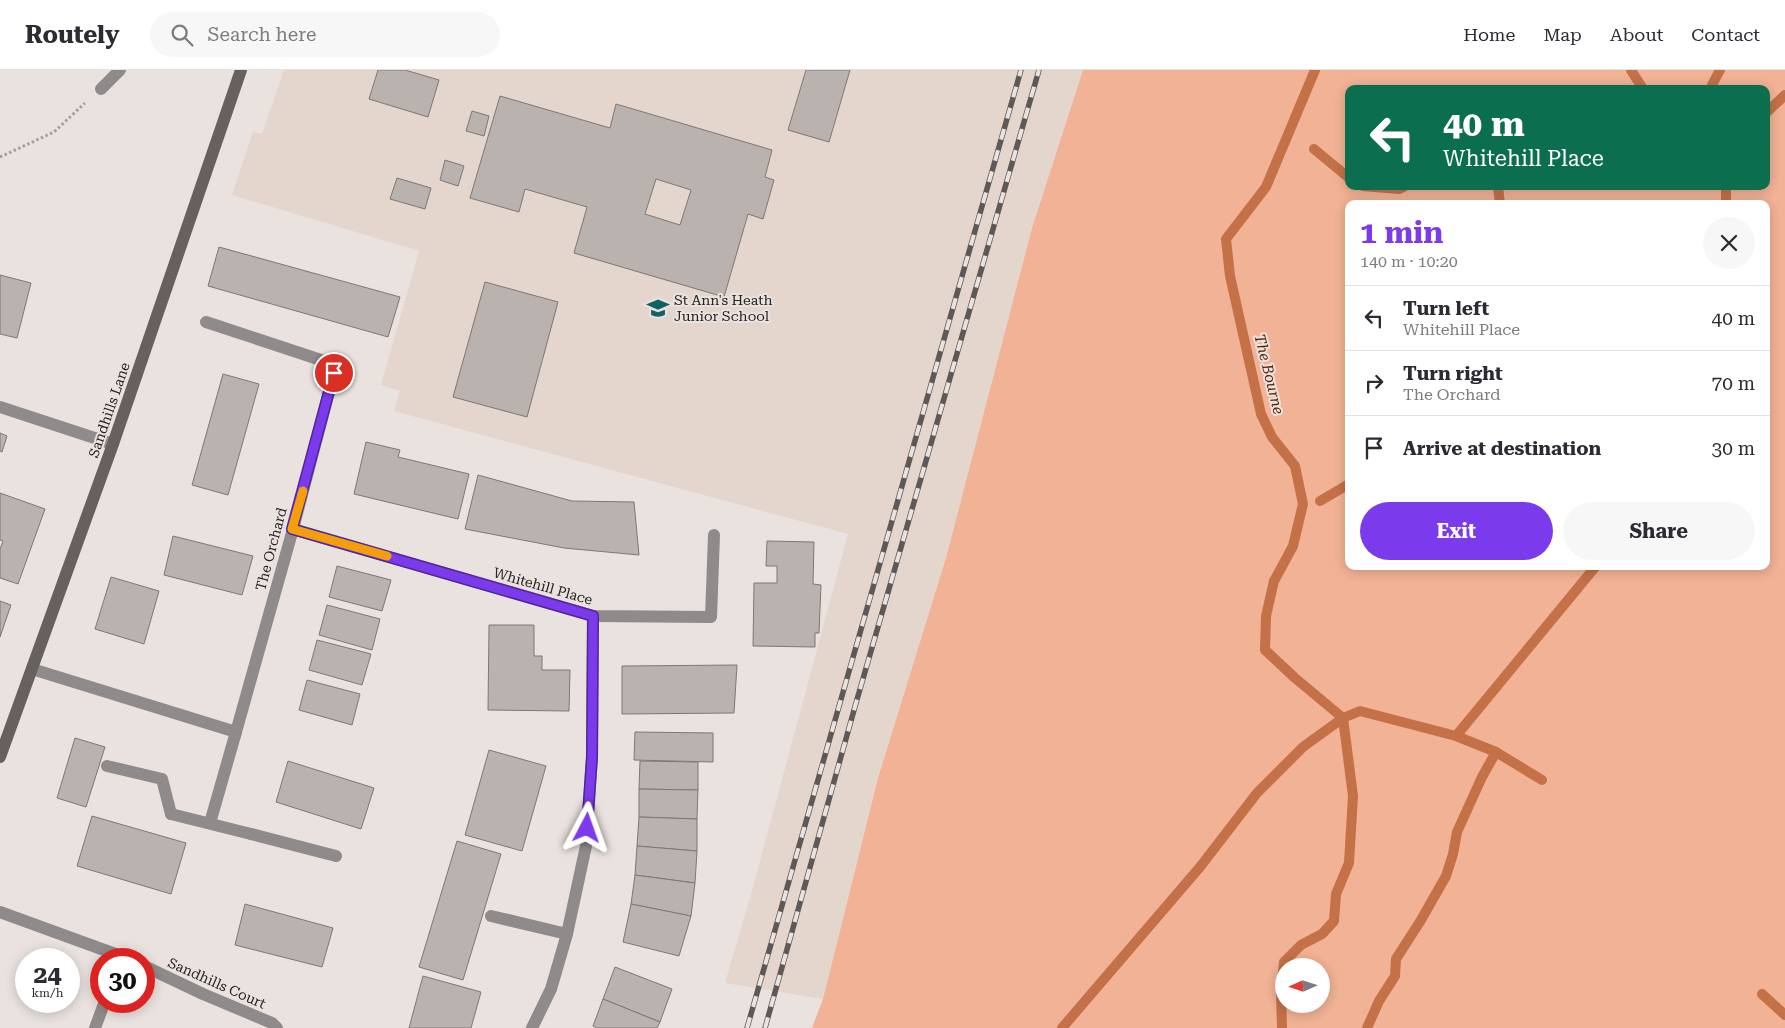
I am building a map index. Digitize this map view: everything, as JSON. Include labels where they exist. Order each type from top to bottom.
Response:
[{"type":"main road","name":"Sandhills Lane","points":[[0,757],[113,444],[241,70]]},
{"type":"street","points":[[102,89],[120,70]]},
{"type":"street","name":"The Orchard","points":[[206,322],[327,362],[334,373],[210,824]]},
{"type":"street","points":[[0,407],[113,444]]},
{"type":"street","name":"Whitehill Place","points":[[292,529],[593,616],[711,617],[714,535]]},
{"type":"street","points":[[532,1028],[551,989],[567,934],[586,846],[592,757],[593,616]]},
{"type":"street","points":[[32,669],[236,732]]},
{"type":"street","points":[[107,766],[162,779],[171,814],[336,856]]},
{"type":"street","points":[[0,912],[98,948]]},
{"type":"street","points":[[491,916],[567,934]]},
{"type":"street","name":"Sandhills Court","points":[[155,971],[272,1023],[277,1028]]},
{"type":"street","points":[[94,1028],[100,1013]]},
{"type":"path","points":[[0,157],[54,132],[102,89]]},
{"type":"shaded area","name":"St Ann's Heath Junior School","points":[[284,70],[1083,70],[1032,228],[946,558],[878,778],[823,999],[725,983],[752,891],[848,534],[394,411],[400,391],[381,385],[419,251],[232,195],[253,132],[262,134]]},
{"type":"shaded area","points":[[1083,70],[1785,70],[1785,1028],[812,1028],[823,999],[878,778],[946,558],[1032,228]]},
{"type":"building","points":[[378,70],[405,70],[439,80],[428,117],[369,99]]},
{"type":"building","points":[[806,70],[850,70],[829,142],[788,130]]},
{"type":"building","points":[[500,96],[610,128],[616,104],[772,150],[765,177],[774,180],[763,219],[748,214],[724,297],[574,253],[587,207],[525,189],[519,212],[470,198]],"holes":[[[656,179],[691,190],[680,225],[645,214]]]},
{"type":"building","points":[[472,111],[489,116],[484,136],[466,131]]},
{"type":"building","points":[[445,160],[464,166],[458,186],[440,180]]},
{"type":"building","points":[[397,178],[431,188],[425,209],[390,199]]},
{"type":"building","points":[[219,247],[400,297],[388,337],[208,286]]},
{"type":"building","points":[[0,275],[31,283],[17,338],[0,334]]},
{"type":"building","points":[[485,282],[558,302],[527,417],[453,397]]},
{"type":"building","points":[[223,374],[259,384],[228,495],[192,485]]},
{"type":"building","points":[[0,433],[7,436],[2,452],[0,451]]},
{"type":"building","points":[[366,442],[400,450],[398,457],[469,474],[458,519],[354,494]]},
{"type":"building","points":[[478,475],[572,501],[634,502],[639,555],[564,548],[465,529]]},
{"type":"building","points":[[0,493],[45,509],[18,584],[0,578],[0,549],[3,541],[0,540]]},
{"type":"building","points":[[173,536],[253,556],[242,595],[164,575]]},
{"type":"building","points":[[767,541],[814,542],[813,584],[821,585],[819,633],[815,633],[815,647],[753,646],[754,583],[777,583],[777,566],[766,566]]},
{"type":"building","points":[[337,566],[391,580],[382,611],[329,597]]},
{"type":"building","points":[[111,577],[159,591],[144,644],[95,629]]},
{"type":"building","points":[[0,601],[11,605],[0,637]]},
{"type":"building","points":[[327,605],[380,619],[372,650],[319,635]]},
{"type":"building","points":[[489,625],[534,625],[534,656],[542,656],[542,670],[570,670],[569,711],[488,710]]},
{"type":"building","points":[[317,640],[371,654],[362,685],[309,670]]},
{"type":"building","points":[[737,665],[734,713],[622,714],[622,666]]},
{"type":"building","points":[[307,680],[360,694],[352,725],[299,710]]},
{"type":"building","points":[[635,732],[713,733],[713,762],[634,760]]},
{"type":"building","points":[[75,738],[105,747],[86,807],[57,798]]},
{"type":"building","points":[[489,750],[546,766],[522,851],[465,835]]},
{"type":"building","points":[[288,761],[374,788],[361,829],[276,802]]},
{"type":"building","points":[[640,761],[698,762],[698,790],[639,789]]},
{"type":"building","points":[[639,789],[698,790],[697,819],[639,817]]},
{"type":"building","points":[[92,816],[186,843],[171,894],[77,866]]},
{"type":"building","points":[[639,817],[697,819],[697,851],[637,846]]},
{"type":"building","points":[[457,841],[501,854],[463,980],[419,967]]},
{"type":"building","points":[[637,846],[697,851],[695,883],[635,875]]},
{"type":"building","points":[[635,875],[695,883],[691,916],[631,904]]},
{"type":"building","points":[[245,904],[333,928],[322,967],[235,945]]},
{"type":"building","points":[[631,904],[691,916],[679,956],[623,942]]},
{"type":"building","points":[[615,967],[672,989],[660,1022],[603,999]]},
{"type":"building","points":[[423,976],[481,992],[471,1028],[409,1028]]},
{"type":"building","points":[[603,999],[660,1022],[657,1028],[597,1028],[593,1026]]},
{"type":"waterway","name":"The Bourne","points":[[1062,1028],[1200,867],[1257,793],[1303,747],[1343,718],[1265,650],[1266,616],[1274,581],[1293,546],[1303,504],[1295,466],[1272,437],[1261,414],[1230,276],[1226,239],[1266,187],[1315,70]]},
{"type":"waterway","points":[[1631,70],[1640,85]]},
{"type":"waterway","points":[[1712,85],[1720,70]]},
{"type":"waterway","name":"The Bourne","points":[[1770,109],[1785,95]]},
{"type":"waterway","points":[[1314,149],[1345,175]]},
{"type":"waterway","points":[[1498,190],[1500,200]]},
{"type":"waterway","name":"The Bourne","points":[[1726,190],[1726,200]]},
{"type":"waterway","points":[[1320,501],[1345,486]]},
{"type":"waterway","name":"The Bourne","points":[[1282,1028],[1281,992],[1284,962],[1301,945],[1322,934],[1334,921],[1336,894],[1349,863],[1353,796],[1343,718],[1360,711],[1456,736],[1593,570]]},
{"type":"waterway","points":[[1367,1028],[1379,1001],[1395,976],[1396,959],[1446,876],[1457,832],[1482,777],[1496,752],[1456,736]]},
{"type":"waterway","points":[[1496,752],[1542,780]]},
{"type":"waterway","points":[[1762,994],[1785,1015]]},
{"type":"railway","points":[[747,1028],[1021,70]]},
{"type":"railway","points":[[765,1028],[856,703],[1039,70]]},
{"type":"slow traffic","points":[[303,491],[292,529],[387,556]]},
{"type":"place","name":"St Ann's Heath Junior School","points":[[658,308]]},
{"type":"route","points":[[334,373],[292,529],[593,616],[592,757],[587,828]]}]
